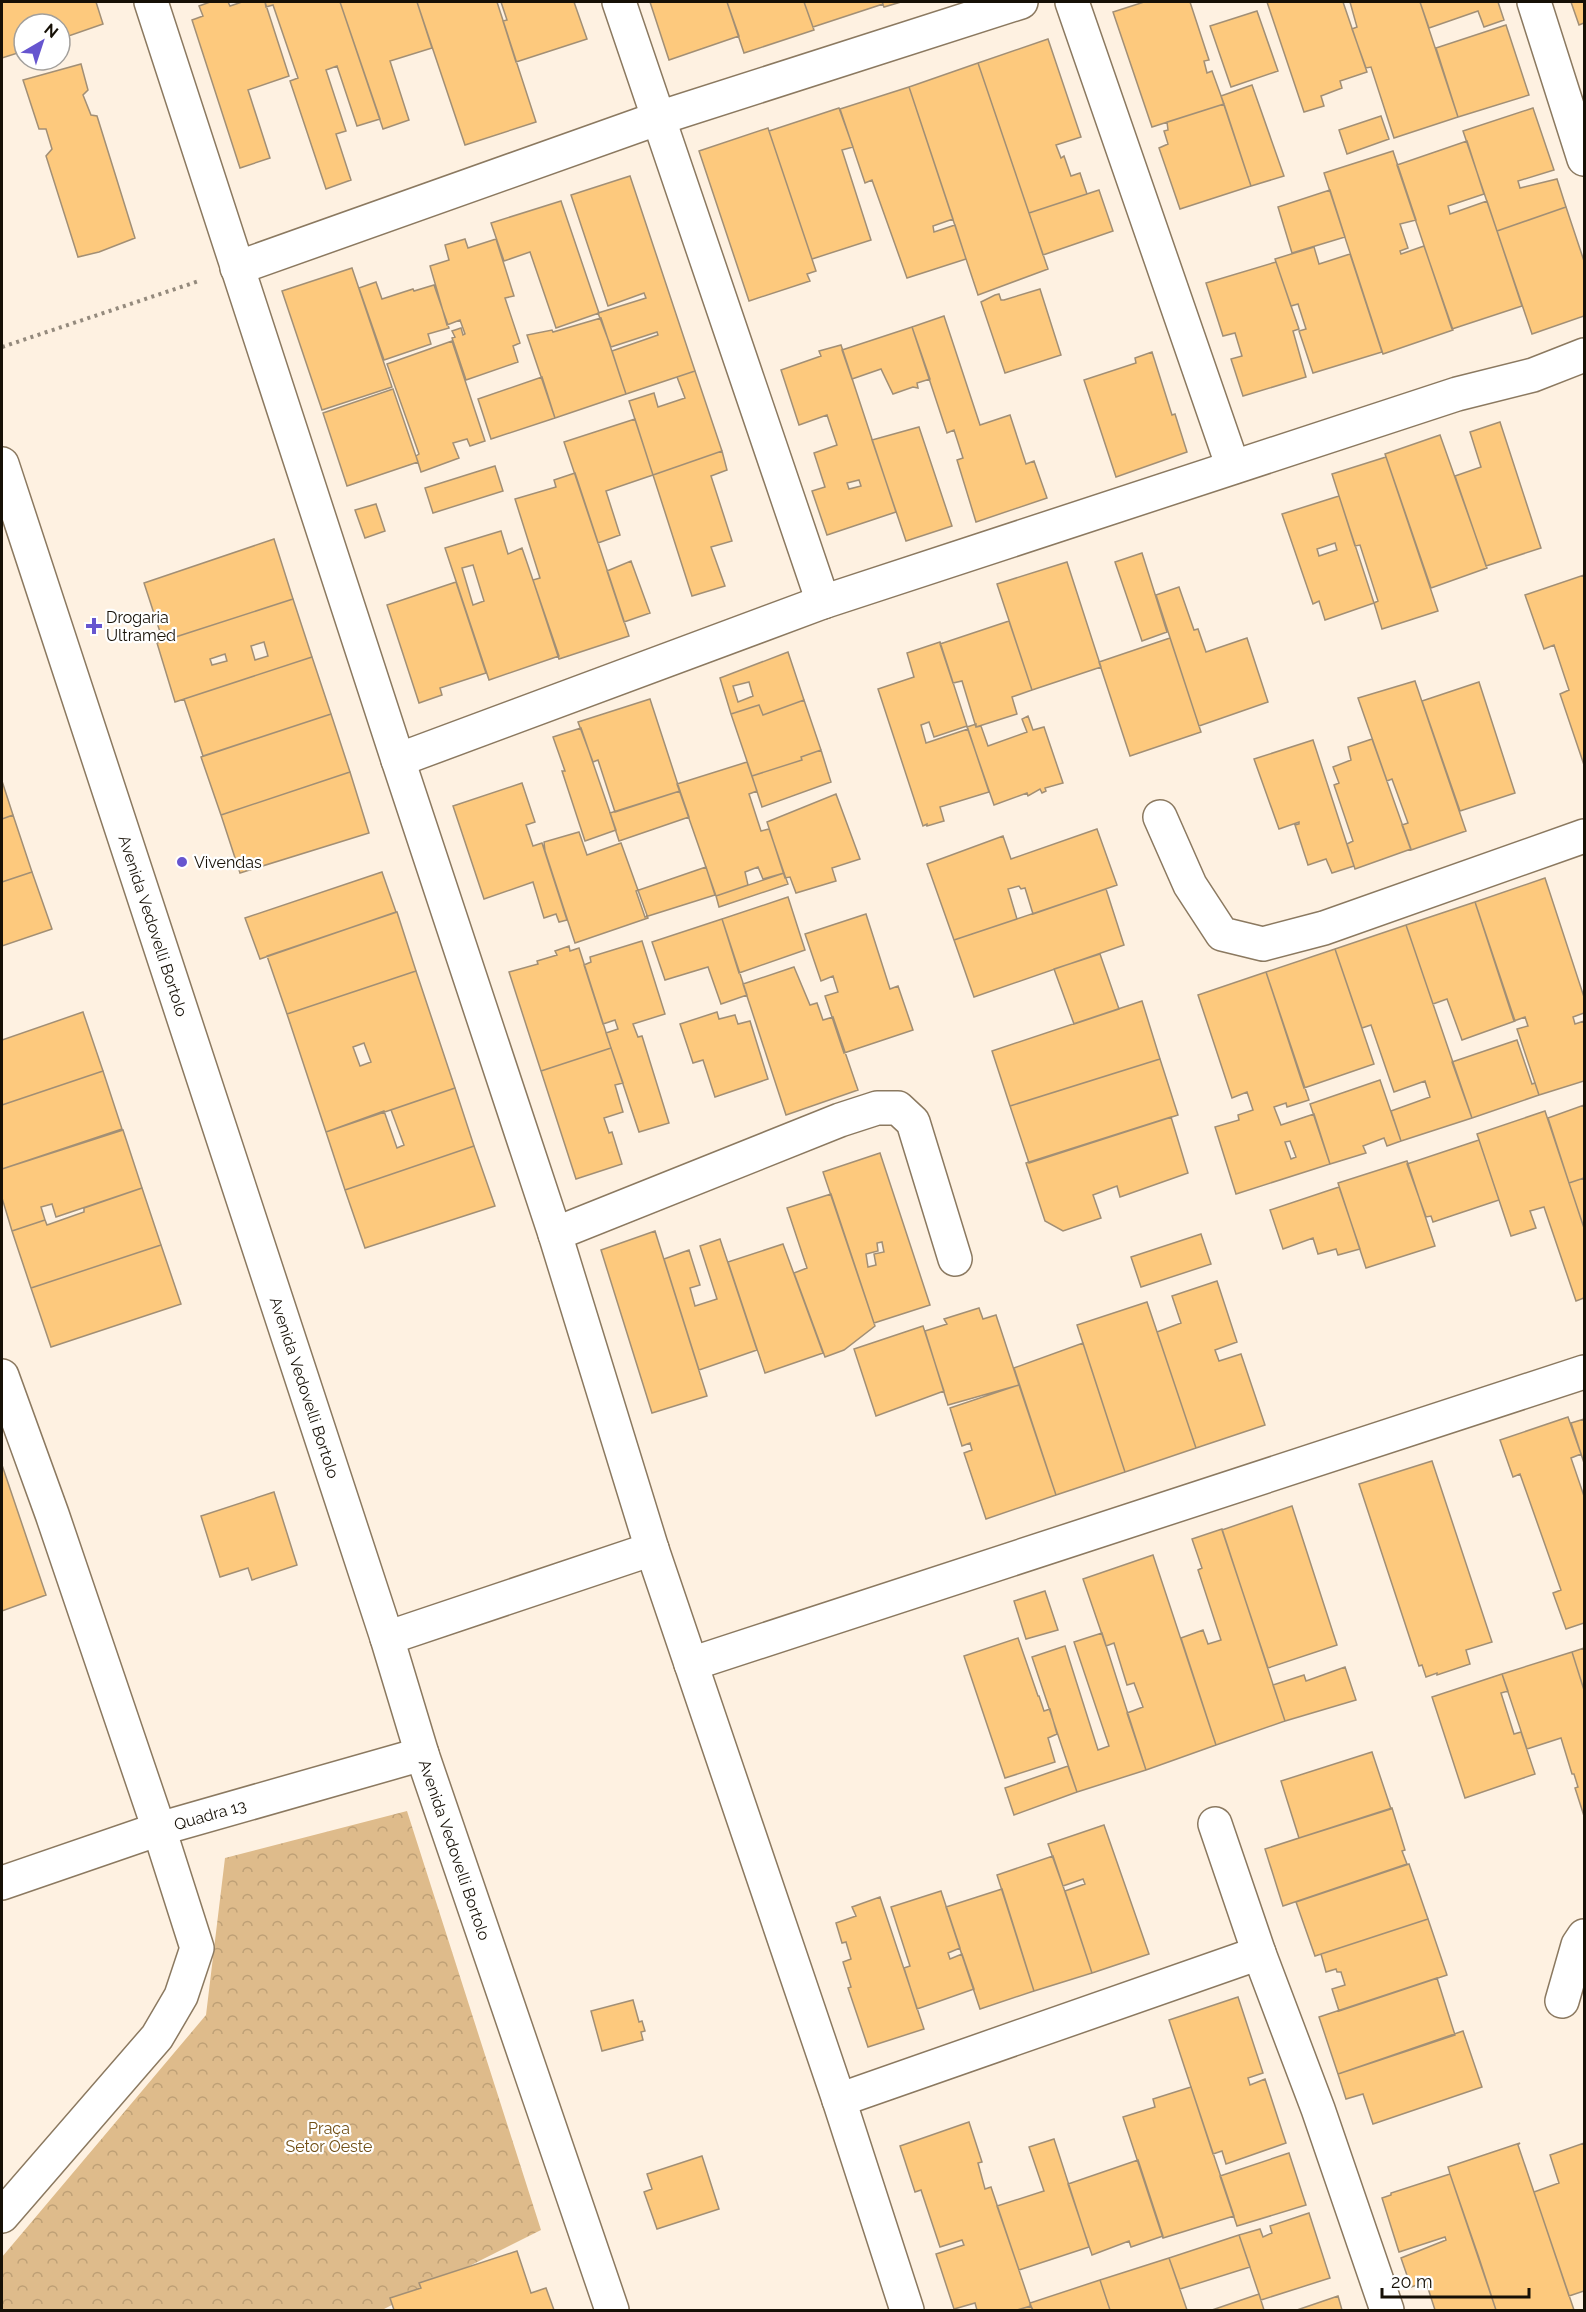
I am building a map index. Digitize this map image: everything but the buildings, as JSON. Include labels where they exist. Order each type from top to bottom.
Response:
[{"type":"street","points":[[151,2],[555,1234],[652,1549],[839,2100],[907,2310]]},
{"type":"street","points":[[619,2],[823,602]]},
{"type":"street","points":[[237,268],[659,118],[1021,2]]},
{"type":"street","points":[[1072,2],[1233,467]]},
{"type":"street","points":[[1534,2],[1584,159]]},
{"type":"street","points":[[398,760],[823,602],[1457,394],[1533,375],[1584,355]]},
{"type":"street","name":"Avenida Vedovelli Bortolo","points":[[2,464],[387,1638],[422,1754],[612,2310]]},
{"type":"street","points":[[1160,817],[1190,885],[1222,934],[1263,944],[1324,928],[1583,843]]},
{"type":"street","points":[[555,1234],[840,1120],[877,1108],[898,1108],[913,1122],[955,1259]]},
{"type":"street","points":[[691,1664],[1584,1372]]},
{"type":"street","points":[[2,1376],[7,1410],[52,1514],[159,1828],[197,1948],[182,1996],[157,2037],[2,2216]]},
{"type":"street","points":[[387,1638],[652,1549]]},
{"type":"street","name":"Quadra 13","points":[[2,1883],[159,1828],[422,1754]]},
{"type":"street","points":[[1215,1824],[1259,1953],[1318,2109],[1387,2310]]},
{"type":"street","points":[[1562,2001],[1578,1945],[1584,1936]]},
{"type":"street","points":[[839,2100],[1259,1953]]},
{"type":"path","points":[[2,347],[237,268]]},
{"type":"green space","name":"Praça Setor Oeste","points":[[407,1811],[541,2230],[382,2310],[2,2310],[2,2257],[206,2015],[225,1858]]},
{"type":"place","name":"Drogaria Ultramed","points":[[94,626]]},
{"type":"place","name":"Vivendas","points":[[182,862]]}]
